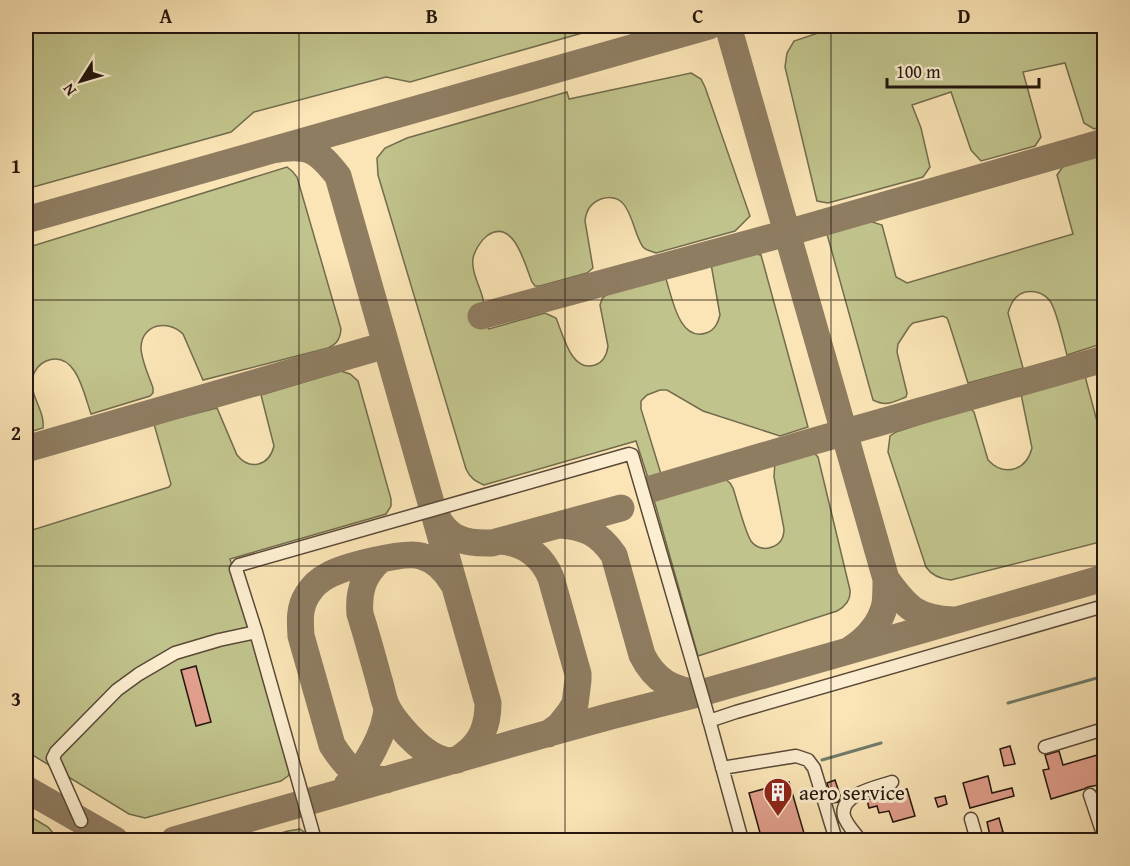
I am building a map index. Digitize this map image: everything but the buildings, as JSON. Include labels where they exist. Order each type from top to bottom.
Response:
[{"type":"lane","points":[[315,840],[236,570],[239,565],[629,454],[632,455],[742,840]]},
{"type":"lane","points":[[710,722],[736,712],[1104,606]]},
{"type":"lane","points":[[81,821],[53,758],[56,752],[117,690],[139,674],[175,653],[256,632]]},
{"type":"lane","points":[[1045,747],[1104,729]]},
{"type":"lane","points":[[722,768],[796,756],[808,760],[814,768],[836,840]]},
{"type":"lane","points":[[860,840],[844,815],[845,807],[852,797],[892,782]]},
{"type":"lane","points":[[1090,795],[1104,837]]},
{"type":"lane","points":[[971,819],[977,840]]},
{"type":"green space","points":[[26,26],[607,26],[410,82],[386,77],[254,112],[231,132],[26,189]]},
{"type":"green space","points":[[839,26],[1104,26],[1104,126],[1094,129],[1084,123],[1065,63],[1023,72],[1041,137],[1035,146],[981,161],[971,150],[951,92],[912,105],[921,128],[930,167],[923,177],[828,203],[817,201],[785,67],[787,53],[794,41]]},
{"type":"green space","points":[[691,73],[701,79],[705,87],[750,216],[735,231],[656,253],[643,247],[629,213],[619,200],[601,199],[589,208],[585,221],[593,268],[587,273],[540,286],[535,286],[532,282],[522,255],[512,238],[497,231],[483,240],[473,258],[474,274],[483,299],[481,317],[489,329],[545,313],[556,318],[574,358],[587,366],[595,365],[603,360],[608,349],[600,305],[607,294],[666,279],[674,306],[683,325],[689,331],[697,334],[706,333],[716,326],[720,315],[711,264],[750,253],[761,255],[808,427],[780,436],[703,411],[667,390],[660,390],[647,395],[641,401],[641,409],[661,474],[648,478],[636,441],[484,485],[478,482],[466,469],[378,175],[377,158],[385,148],[407,138],[567,92],[569,99]]},
{"type":"green space","points":[[1104,155],[1104,343],[1067,355],[1050,301],[1039,293],[1025,292],[1014,300],[1008,313],[1023,368],[968,383],[949,323],[943,316],[913,323],[898,344],[897,352],[906,397],[886,403],[873,400],[827,234],[869,221],[882,225],[896,277],[907,283],[1073,234],[1057,175],[1064,165]]},
{"type":"green space","points":[[287,167],[297,177],[341,329],[336,343],[328,348],[203,380],[183,334],[170,326],[157,326],[146,333],[141,347],[153,388],[150,396],[91,414],[82,385],[72,367],[65,361],[56,359],[46,361],[37,368],[32,379],[43,428],[26,433],[26,248]]},
{"type":"green space","points":[[341,371],[350,374],[358,381],[391,506],[386,514],[230,559],[292,770],[288,776],[281,781],[145,818],[129,814],[26,751],[26,532],[169,487],[171,484],[154,424],[217,408],[237,455],[248,463],[264,462],[272,453],[274,446],[261,395]]},
{"type":"green space","points":[[1085,376],[1099,429],[1104,435],[1104,541],[951,580],[931,573],[926,567],[888,452],[890,436],[969,408],[974,412],[988,460],[1001,469],[1014,469],[1025,462],[1032,448],[1021,394]]},
{"type":"green space","points":[[810,452],[818,457],[850,597],[837,611],[698,656],[654,500],[725,479],[733,488],[751,541],[758,547],[769,548],[780,542],[784,532],[774,477],[775,461]]},
{"type":"green space","points":[[26,814],[48,827],[53,833],[50,840],[26,840]]},
{"type":"green space","points":[[300,829],[313,840],[258,840],[288,831]]},
{"type":"waterway","points":[[1008,703],[1104,676]]},
{"type":"waterway","points":[[822,760],[881,743]]},
{"type":"taxiway","points":[[26,220],[709,26]]},
{"type":"taxiway","points":[[728,26],[886,579],[885,604],[880,618],[868,635],[851,649]]},
{"type":"taxiway","points":[[481,316],[787,233],[1104,142]]},
{"type":"taxiway","points":[[272,150],[294,148],[310,150],[323,159],[338,176],[488,703],[487,719],[480,739],[457,760],[447,761],[437,758],[416,743],[398,724],[386,704],[360,614],[363,584],[369,572],[380,560]]},
{"type":"taxiway","points":[[26,449],[386,345]]},
{"type":"taxiway","points":[[651,489],[1104,359]]},
{"type":"taxiway","points":[[436,515],[446,530],[459,539],[474,543],[492,543],[621,508]]},
{"type":"taxiway","points":[[558,525],[583,529],[603,541],[614,555],[642,655],[647,664],[665,683],[700,693]]},
{"type":"taxiway","points":[[502,541],[526,548],[543,563],[551,578],[578,674],[575,704],[559,726],[548,734]]},
{"type":"taxiway","points":[[386,780],[367,777],[354,771],[343,761],[332,745],[301,636],[301,610],[311,589],[327,576],[359,564],[388,558],[421,556],[439,566],[452,582]]},
{"type":"taxiway","points":[[174,840],[1104,578]]},
{"type":"taxiway","points":[[886,579],[913,610],[930,617],[953,620]]},
{"type":"taxiway","points":[[347,785],[374,749],[383,727],[387,707]]},
{"type":"taxiway","points":[[26,789],[115,840]]},
{"type":"place","name":"aero service","points":[[778,818]]}]
